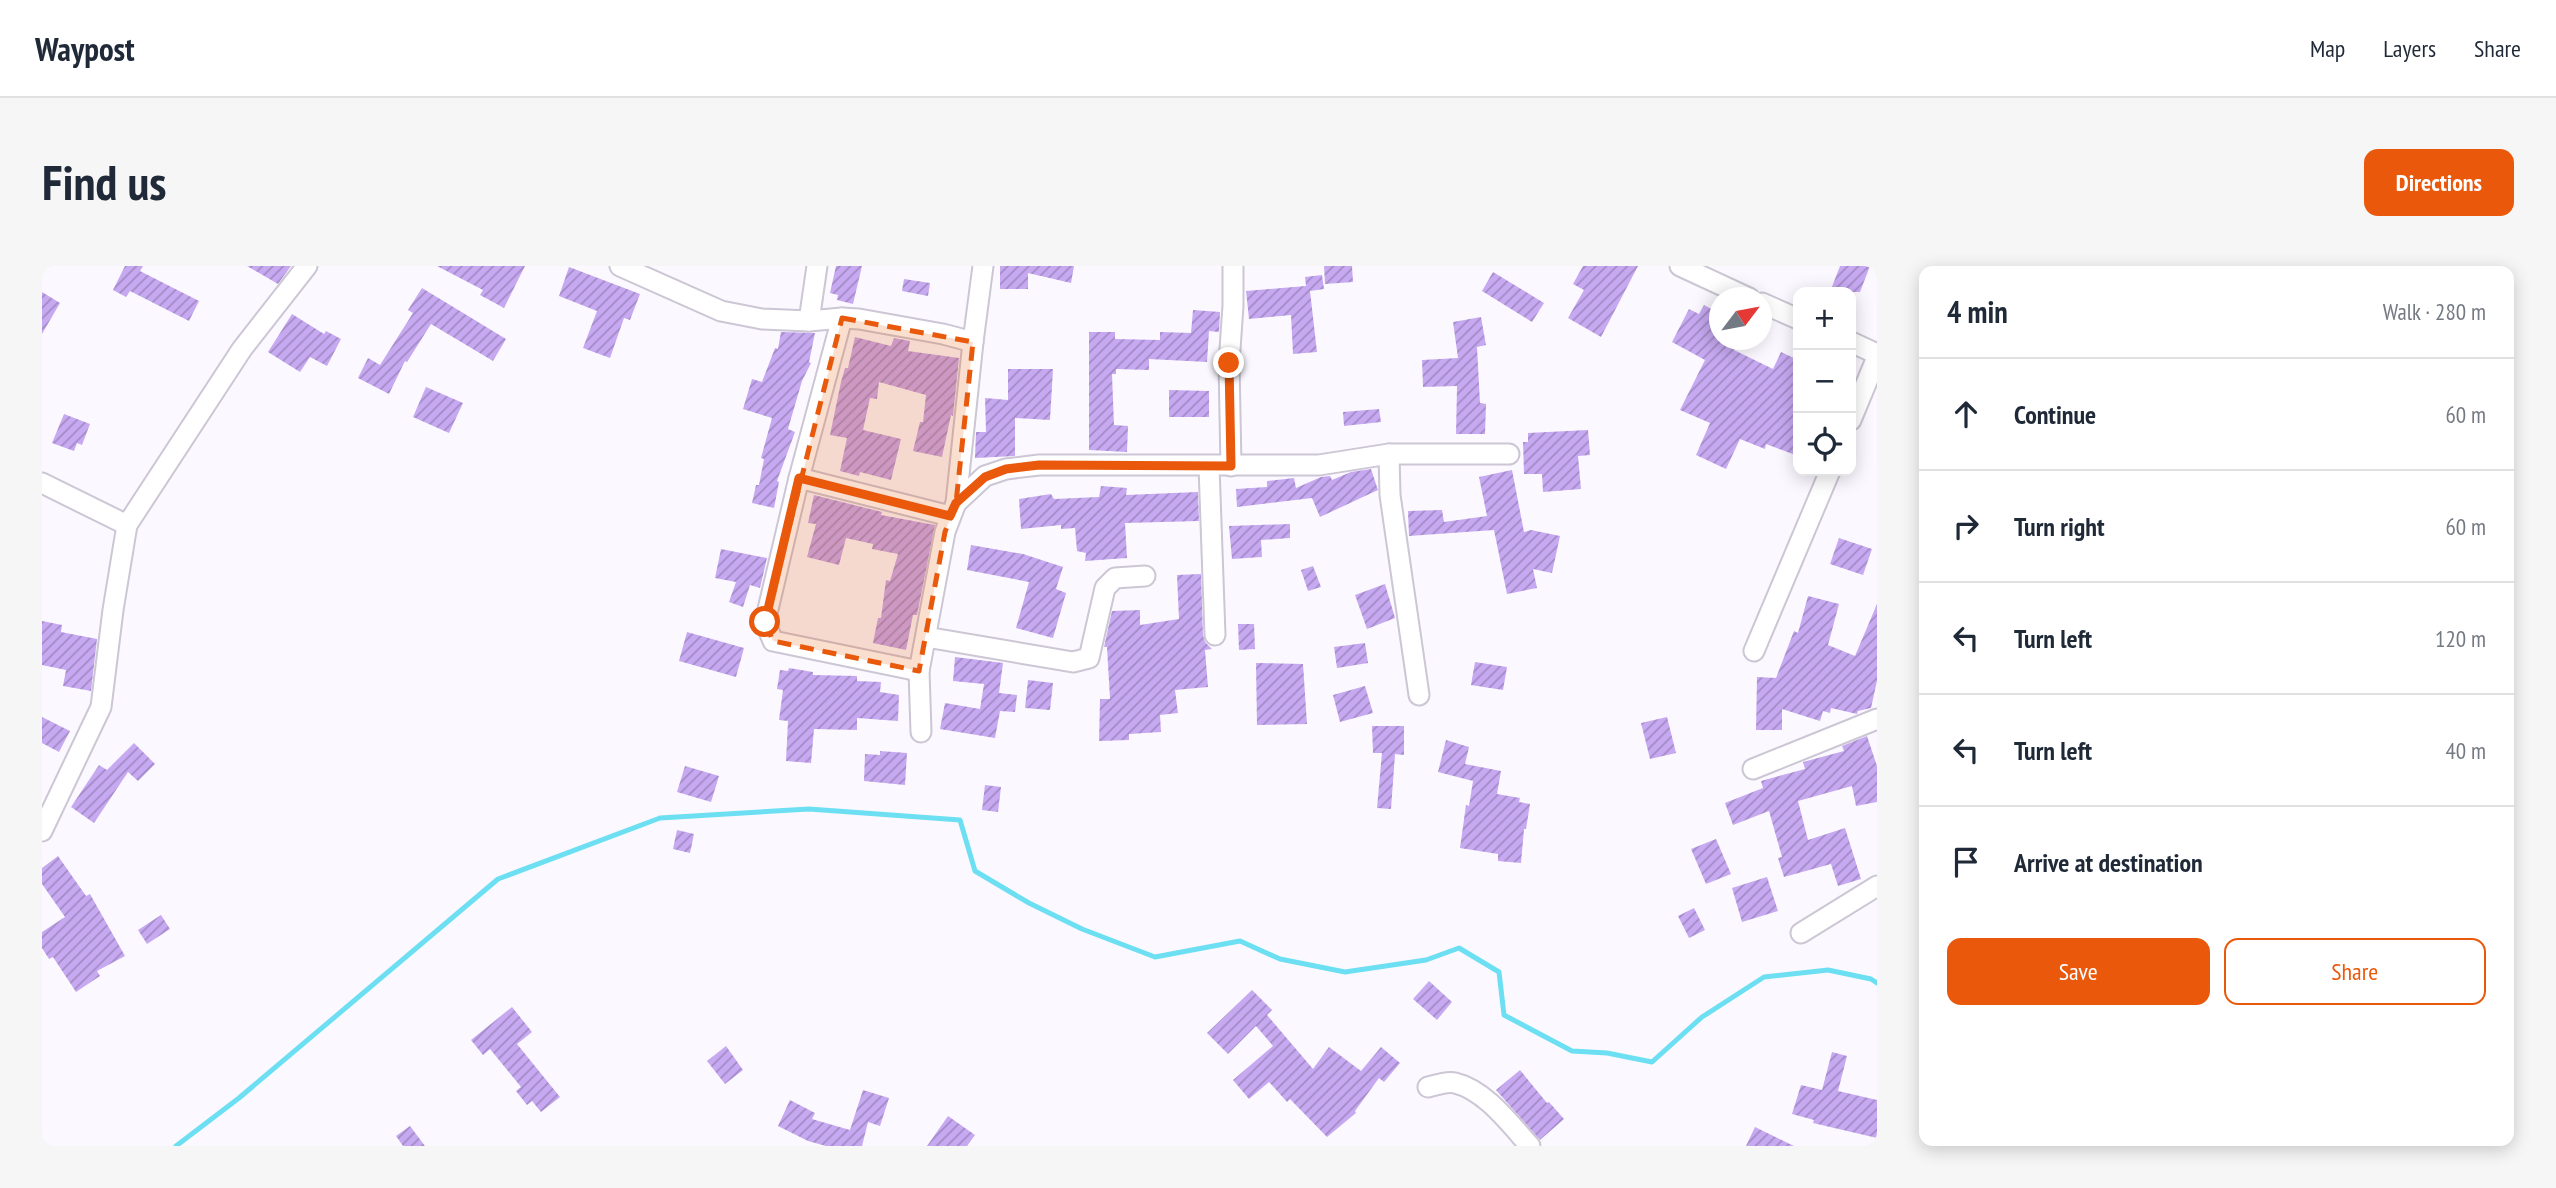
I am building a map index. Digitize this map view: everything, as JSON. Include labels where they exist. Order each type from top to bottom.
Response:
[{"type":"street","points":[[42,831],[47,803],[101,707],[127,525],[242,349],[307,266]]},
{"type":"street","points":[[620,266],[721,311],[762,319],[809,321],[842,318],[912,328],[973,342]]},
{"type":"street","points":[[809,321],[817,266]]},
{"type":"street","points":[[921,732],[919,671],[945,532],[953,510],[983,266]]},
{"type":"street","points":[[1231,466],[1229,363],[1233,266]]},
{"type":"street","points":[[1680,266],[1725,287]]},
{"type":"street","points":[[1772,307],[1793,317]]},
{"type":"street","points":[[842,318],[799,478],[765,622],[773,641],[919,671]]},
{"type":"street","points":[[1854,413],[1877,355],[1856,344]]},
{"type":"street","points":[[953,510],[985,477],[1006,469],[1039,465],[1319,465],[1389,454],[1509,454]]},
{"type":"street","points":[[1389,454],[1390,495],[1419,695]]},
{"type":"street","points":[[1209,466],[1215,635]]},
{"type":"street","points":[[1754,651],[1828,476]]},
{"type":"street","points":[[799,478],[953,510]]},
{"type":"street","points":[[42,483],[127,525]]},
{"type":"street","points":[[926,637],[1073,662],[1089,657],[1105,588],[1115,578],[1145,576]]},
{"type":"street","points":[[1754,769],[1877,719]]},
{"type":"street","points":[[1801,933],[1877,886]]},
{"type":"street","points":[[1428,1087],[1453,1082],[1471,1091],[1488,1102],[1530,1146]]},
{"type":"highlighted area","points":[[842,318],[973,342],[956,503],[945,532],[919,671],[773,641],[765,622]]},
{"type":"building","points":[[125,266],[143,266],[140,271],[199,301],[189,321],[130,291],[126,297],[113,290]]},
{"type":"building","points":[[247,266],[291,266],[278,284]]},
{"type":"building","points":[[437,266],[525,266],[504,308],[480,295],[483,290]]},
{"type":"building","points":[[836,266],[862,266],[853,304],[837,300],[838,295],[830,293]]},
{"type":"building","points":[[1000,266],[1074,266],[1071,283],[1028,273],[1028,289],[1000,289]]},
{"type":"building","points":[[1324,266],[1352,266],[1353,282],[1325,284]]},
{"type":"building","points":[[1583,266],[1638,266],[1601,337],[1568,318],[1584,290],[1573,284]]},
{"type":"building","points":[[1840,266],[1870,266],[1860,292],[1856,292],[1856,287],[1832,287]]},
{"type":"building","points":[[569,267],[640,294],[630,320],[624,318],[610,358],[583,348],[597,311],[559,296]]},
{"type":"building","points":[[1493,272],[1544,303],[1532,322],[1482,291]]},
{"type":"building","points":[[1322,275],[1324,289],[1310,291],[1317,352],[1293,354],[1291,315],[1249,319],[1246,291],[1306,286],[1305,277]]},
{"type":"building","points":[[904,279],[930,283],[928,296],[902,291]]},
{"type":"building","points":[[422,288],[506,339],[493,361],[431,324],[407,362],[405,361],[389,394],[358,378],[368,358],[380,365],[413,313],[408,310]]},
{"type":"building","points":[[42,292],[60,303],[42,334]]},
{"type":"building","points":[[1704,305],[1709,308],[1709,350],[1734,350],[1773,369],[1781,352],[1793,358],[1793,454],[1766,444],[1765,449],[1740,439],[1726,469],[1696,455],[1710,423],[1680,410],[1705,360],[1672,342],[1689,309],[1699,314]]},
{"type":"building","points":[[1193,310],[1220,312],[1219,332],[1209,331],[1207,362],[1149,359],[1149,370],[1116,369],[1116,374],[1112,374],[1114,425],[1128,426],[1127,452],[1089,450],[1089,332],[1115,332],[1115,339],[1160,340],[1160,332],[1191,333]]},
{"type":"building","points":[[292,314],[324,334],[326,331],[341,339],[327,366],[310,357],[300,372],[268,352]]},
{"type":"building","points":[[1481,317],[1486,345],[1477,347],[1480,403],[1486,404],[1485,434],[1456,434],[1457,386],[1423,387],[1422,360],[1458,358],[1453,322]]},
{"type":"building","points":[[781,332],[815,333],[809,362],[811,363],[802,381],[788,429],[795,432],[777,481],[774,508],[752,503],[756,485],[759,485],[764,459],[761,458],[772,418],[743,409],[752,379],[762,382],[775,348],[778,349]]},
{"type":"building","points":[[855,337],[891,346],[894,338],[910,341],[908,351],[959,358],[953,416],[951,415],[942,457],[913,451],[920,422],[923,422],[926,395],[879,382],[877,399],[870,398],[863,430],[901,439],[891,480],[860,472],[859,476],[840,471],[847,438],[830,435],[841,382],[845,368],[848,368]]},
{"type":"building","points":[[1008,369],[1053,369],[1050,420],[1015,418],[1015,456],[975,458],[976,432],[986,432],[985,398],[1008,400]]},
{"type":"building","points":[[426,387],[463,403],[449,433],[413,417]]},
{"type":"building","points":[[1169,390],[1209,391],[1209,417],[1169,417]]},
{"type":"building","points":[[1379,409],[1381,422],[1344,426],[1343,412]]},
{"type":"building","points":[[64,414],[90,424],[82,445],[77,443],[74,451],[52,443]]},
{"type":"building","points":[[1588,430],[1590,455],[1578,456],[1581,489],[1543,492],[1542,474],[1524,474],[1523,442],[1528,442],[1528,433]]},
{"type":"building","points":[[1371,469],[1378,490],[1320,517],[1312,498],[1237,507],[1236,489],[1267,487],[1267,481],[1294,478],[1296,488],[1321,477],[1330,476],[1332,480],[1351,472]]},
{"type":"building","points":[[1512,470],[1524,532],[1531,530],[1560,536],[1552,573],[1533,569],[1537,588],[1507,594],[1494,530],[1409,536],[1408,511],[1442,510],[1444,522],[1487,516],[1479,477]]},
{"type":"building","points":[[1101,486],[1127,488],[1126,495],[1198,492],[1199,521],[1125,523],[1127,558],[1085,561],[1086,553],[1077,551],[1075,528],[1061,529],[1061,525],[1021,529],[1019,499],[1051,494],[1054,499],[1099,497]]},
{"type":"building","points":[[814,495],[882,512],[881,515],[935,525],[917,615],[913,615],[906,650],[873,643],[878,618],[881,618],[886,580],[890,581],[898,554],[872,549],[873,544],[846,538],[839,565],[807,557],[816,524],[808,523]]},
{"type":"building","points":[[1290,524],[1290,538],[1261,540],[1262,557],[1232,559],[1229,526]]},
{"type":"building","points":[[1839,538],[1872,549],[1863,575],[1830,564]]},
{"type":"building","points":[[971,545],[1023,554],[1063,567],[1056,589],[1066,593],[1053,638],[1016,628],[1029,582],[967,570]]},
{"type":"building","points":[[721,549],[767,558],[760,588],[750,585],[743,607],[729,602],[736,582],[715,578]]},
{"type":"building","points":[[1313,566],[1321,587],[1308,591],[1301,570]]},
{"type":"building","points":[[1201,574],[1203,635],[1205,642],[1212,649],[1205,650],[1208,687],[1175,690],[1178,713],[1160,715],[1161,732],[1129,734],[1129,740],[1099,741],[1100,699],[1110,699],[1107,647],[1104,647],[1112,611],[1140,610],[1140,625],[1179,619],[1177,575]]},
{"type":"building","points":[[1385,584],[1395,618],[1367,629],[1355,595]]},
{"type":"building","points":[[1808,596],[1839,604],[1828,645],[1855,656],[1877,604],[1877,681],[1871,708],[1858,711],[1857,714],[1831,708],[1830,713],[1823,711],[1820,721],[1782,709],[1782,730],[1756,730],[1757,677],[1776,678],[1794,631],[1798,633]]},
{"type":"building","points":[[42,621],[62,625],[61,632],[97,639],[91,691],[63,686],[66,670],[42,665]]},
{"type":"building","points":[[1238,624],[1254,624],[1255,649],[1239,650]]},
{"type":"building","points":[[687,632],[744,648],[736,677],[679,661]]},
{"type":"building","points":[[1365,643],[1368,663],[1337,668],[1334,647]]},
{"type":"building","points":[[955,657],[1003,663],[999,693],[1017,695],[1015,712],[1000,711],[995,738],[940,729],[945,703],[980,709],[984,684],[953,681]]},
{"type":"building","points":[[1475,662],[1507,667],[1503,690],[1471,685]]},
{"type":"building","points":[[1256,663],[1303,664],[1307,724],[1257,725]]},
{"type":"building","points":[[789,668],[813,672],[813,675],[857,676],[857,681],[881,682],[880,692],[899,695],[898,721],[857,718],[857,730],[814,729],[811,763],[786,761],[788,721],[779,720],[783,690],[777,689],[780,670],[788,671]]},
{"type":"building","points":[[1028,680],[1053,683],[1050,710],[1025,708]]},
{"type":"building","points":[[1365,686],[1373,713],[1340,722],[1333,695]]},
{"type":"building","points":[[42,717],[70,731],[59,752],[42,743]]},
{"type":"building","points":[[1667,717],[1676,753],[1650,759],[1641,723]]},
{"type":"building","points":[[1372,726],[1404,726],[1404,755],[1395,754],[1391,809],[1377,808],[1382,753],[1373,753]]},
{"type":"building","points":[[1867,736],[1877,766],[1877,802],[1856,806],[1852,786],[1798,801],[1808,840],[1845,828],[1861,879],[1838,886],[1831,864],[1784,877],[1778,858],[1782,857],[1769,811],[1733,825],[1725,803],[1763,788],[1761,781],[1805,769],[1803,762],[1844,751],[1842,746]]},
{"type":"building","points":[[1446,740],[1469,747],[1465,764],[1501,771],[1497,794],[1520,798],[1519,802],[1530,804],[1524,829],[1521,863],[1498,861],[1498,854],[1460,848],[1466,805],[1469,806],[1473,781],[1438,772]]},
{"type":"building","points":[[134,743],[155,764],[138,781],[128,772],[94,823],[71,807],[99,765],[107,770]]},
{"type":"building","points":[[880,751],[907,753],[905,785],[864,781],[865,754],[880,755]]},
{"type":"building","points":[[685,766],[719,776],[711,802],[677,792]]},
{"type":"building","points":[[985,785],[1001,787],[998,812],[982,810]]},
{"type":"building","points":[[677,830],[694,834],[690,853],[673,849]]},
{"type":"building","points":[[1716,839],[1731,874],[1706,884],[1691,849]]},
{"type":"building","points":[[58,856],[86,896],[90,894],[125,956],[97,971],[100,976],[76,992],[53,957],[49,959],[42,948],[42,932],[65,917],[42,884],[42,868]]},
{"type":"building","points":[[1767,877],[1778,911],[1742,922],[1732,888]]},
{"type":"building","points":[[1694,908],[1705,930],[1689,938],[1678,916]]},
{"type":"building","points":[[161,915],[170,929],[147,944],[138,930]]},
{"type":"building","points":[[1429,981],[1452,1002],[1437,1020],[1413,999]]},
{"type":"building","points":[[1252,990],[1272,1010],[1267,1015],[1313,1069],[1329,1047],[1361,1071],[1381,1047],[1400,1063],[1384,1082],[1379,1078],[1356,1113],[1327,1137],[1290,1099],[1287,1102],[1269,1082],[1249,1099],[1233,1080],[1273,1046],[1256,1026],[1228,1054],[1207,1033]]},
{"type":"building","points":[[512,1007],[532,1032],[517,1044],[560,1097],[541,1112],[532,1101],[527,1105],[516,1091],[521,1087],[490,1049],[483,1055],[471,1040]]},
{"type":"building","points":[[726,1046],[743,1070],[725,1084],[707,1061]]},
{"type":"building","points":[[1832,1052],[1847,1056],[1838,1091],[1877,1100],[1877,1138],[1813,1123],[1814,1120],[1792,1114],[1801,1085],[1822,1090]]},
{"type":"building","points":[[1520,1070],[1564,1119],[1540,1140],[1496,1090]]},
{"type":"building","points":[[863,1090],[889,1098],[880,1126],[868,1122],[862,1146],[826,1146],[808,1141],[778,1126],[790,1100],[815,1113],[812,1119],[850,1130]]},
{"type":"building","points":[[948,1116],[975,1135],[967,1146],[927,1146]]},
{"type":"building","points":[[410,1126],[425,1146],[403,1146],[396,1136]]},
{"type":"building","points":[[1755,1127],[1794,1146],[1746,1146]]},
{"type":"waterway","points":[[176,1146],[239,1098],[498,879],[660,818],[809,809],[960,820],[975,871],[1029,903],[1082,929],[1155,957],[1240,941],[1280,959],[1345,972],[1426,960],[1459,948],[1499,972],[1504,1015],[1572,1051],[1607,1053],[1652,1062],[1702,1017],[1764,977],[1828,970],[1871,979],[1877,983]]},
{"type":"route","points":[[765,622],[799,478],[950,516],[956,503],[985,477],[1006,469],[1039,465],[1231,466],[1229,363]]}]
